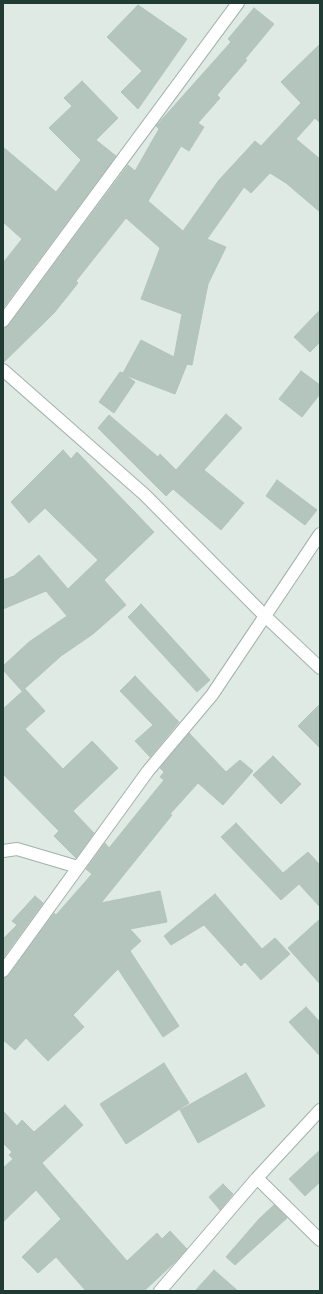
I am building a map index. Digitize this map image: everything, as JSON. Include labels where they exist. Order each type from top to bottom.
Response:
[{"type":"street","points":[[3,321],[238,3]]},
{"type":"street","points":[[3,370],[145,495],[265,616],[320,668]]},
{"type":"street","points":[[3,972],[148,771],[212,695],[320,534]]},
{"type":"street","points":[[3,851],[17,849],[78,867]]},
{"type":"street","points":[[161,1291],[258,1178],[320,1110]]},
{"type":"street","points":[[258,1178],[320,1240]]},
{"type":"building","points":[[138,5],[187,39],[138,109],[121,92],[142,71],[107,37]]},
{"type":"building","points":[[254,8],[274,24],[245,59],[247,60],[217,95],[220,98],[198,123],[204,127],[189,151],[181,146],[148,201],[183,231],[219,180],[255,141],[261,146],[301,103],[281,82],[320,44],[320,123],[315,118],[296,139],[320,159],[320,212],[286,183],[270,173],[251,193],[244,187],[207,239],[226,247],[208,284],[192,365],[187,364],[175,394],[125,375],[135,382],[114,413],[99,402],[120,372],[123,373],[141,340],[174,357],[182,314],[141,299],[160,248],[126,218],[76,281],[78,283],[54,313],[3,363],[3,328],[9,325],[128,165],[135,171],[159,129],[156,126],[231,42],[228,39]]},
{"type":"building","points":[[82,81],[118,118],[96,140],[116,156],[3,308],[3,263],[22,239],[3,222],[3,147],[56,192],[81,160],[49,128],[72,106],[64,98]]},
{"type":"building","points":[[320,310],[320,342],[310,352],[294,337]]},
{"type":"building","points":[[301,371],[320,385],[320,394],[302,417],[279,399]]},
{"type":"building","points":[[226,414],[242,428],[204,470],[244,503],[221,530],[173,489],[166,496],[98,428],[109,415],[158,457],[160,454],[176,470]]},
{"type":"building","points":[[63,450],[71,459],[77,452],[154,532],[104,580],[126,605],[93,634],[61,656],[22,691],[3,670],[3,666],[29,642],[67,616],[46,591],[3,609],[3,580],[14,576],[39,555],[68,589],[98,560],[45,508],[29,523],[11,502]]},
{"type":"building","points":[[277,480],[317,510],[305,525],[266,496]]},
{"type":"building","points":[[141,604],[210,680],[197,692],[128,617]]},
{"type":"building","points":[[135,676],[179,722],[150,757],[135,741],[153,725],[120,691]]},
{"type":"building","points":[[25,689],[45,711],[25,729],[63,769],[92,741],[118,768],[73,811],[94,833],[76,858],[54,836],[59,831],[3,774],[3,709]]},
{"type":"building","points":[[320,704],[320,748],[298,726]]},
{"type":"building","points":[[189,733],[226,772],[240,760],[253,771],[223,805],[198,783],[170,814],[172,815],[101,903],[160,891],[167,922],[130,929],[141,941],[130,951],[179,1026],[163,1037],[118,969],[73,1015],[84,1027],[48,1061],[26,1038],[15,1050],[3,1040],[3,978],[9,975],[54,913],[56,915],[92,874],[86,869],[105,843],[109,848],[164,780],[160,777],[164,772],[160,768]]},
{"type":"building","points":[[273,756],[301,784],[281,804],[253,775]]},
{"type":"building","points":[[236,823],[283,873],[308,852],[320,865],[320,907],[299,884],[281,900],[221,837]]},
{"type":"building","points":[[215,894],[262,949],[275,938],[290,954],[261,980],[245,962],[241,966],[204,925],[171,945],[164,936]]},
{"type":"building","points":[[35,896],[43,903],[3,958],[3,939],[17,925],[12,921]]},
{"type":"building","points":[[320,919],[320,984],[288,948]]},
{"type":"building","points":[[306,1007],[320,1022],[320,1056],[289,1022]]},
{"type":"building","points":[[164,1063],[189,1103],[126,1144],[100,1104]]},
{"type":"building","points":[[246,1073],[265,1106],[198,1143],[180,1110]]},
{"type":"building","points":[[65,1105],[83,1125],[42,1163],[127,1261],[157,1233],[162,1239],[170,1231],[187,1249],[144,1291],[86,1291],[56,1257],[38,1273],[22,1257],[61,1219],[36,1190],[3,1222],[3,1168],[13,1159],[9,1155],[12,1152],[3,1143],[3,1111],[17,1126],[22,1120],[34,1132]]},
{"type":"building","points":[[320,1150],[320,1182],[305,1196],[289,1179]]},
{"type":"building","points":[[223,1184],[233,1194],[220,1210],[209,1197]]},
{"type":"building","points":[[274,1205],[287,1218],[235,1265],[226,1257],[259,1219]]},
{"type":"building","points":[[214,1270],[238,1291],[195,1291]]}]
